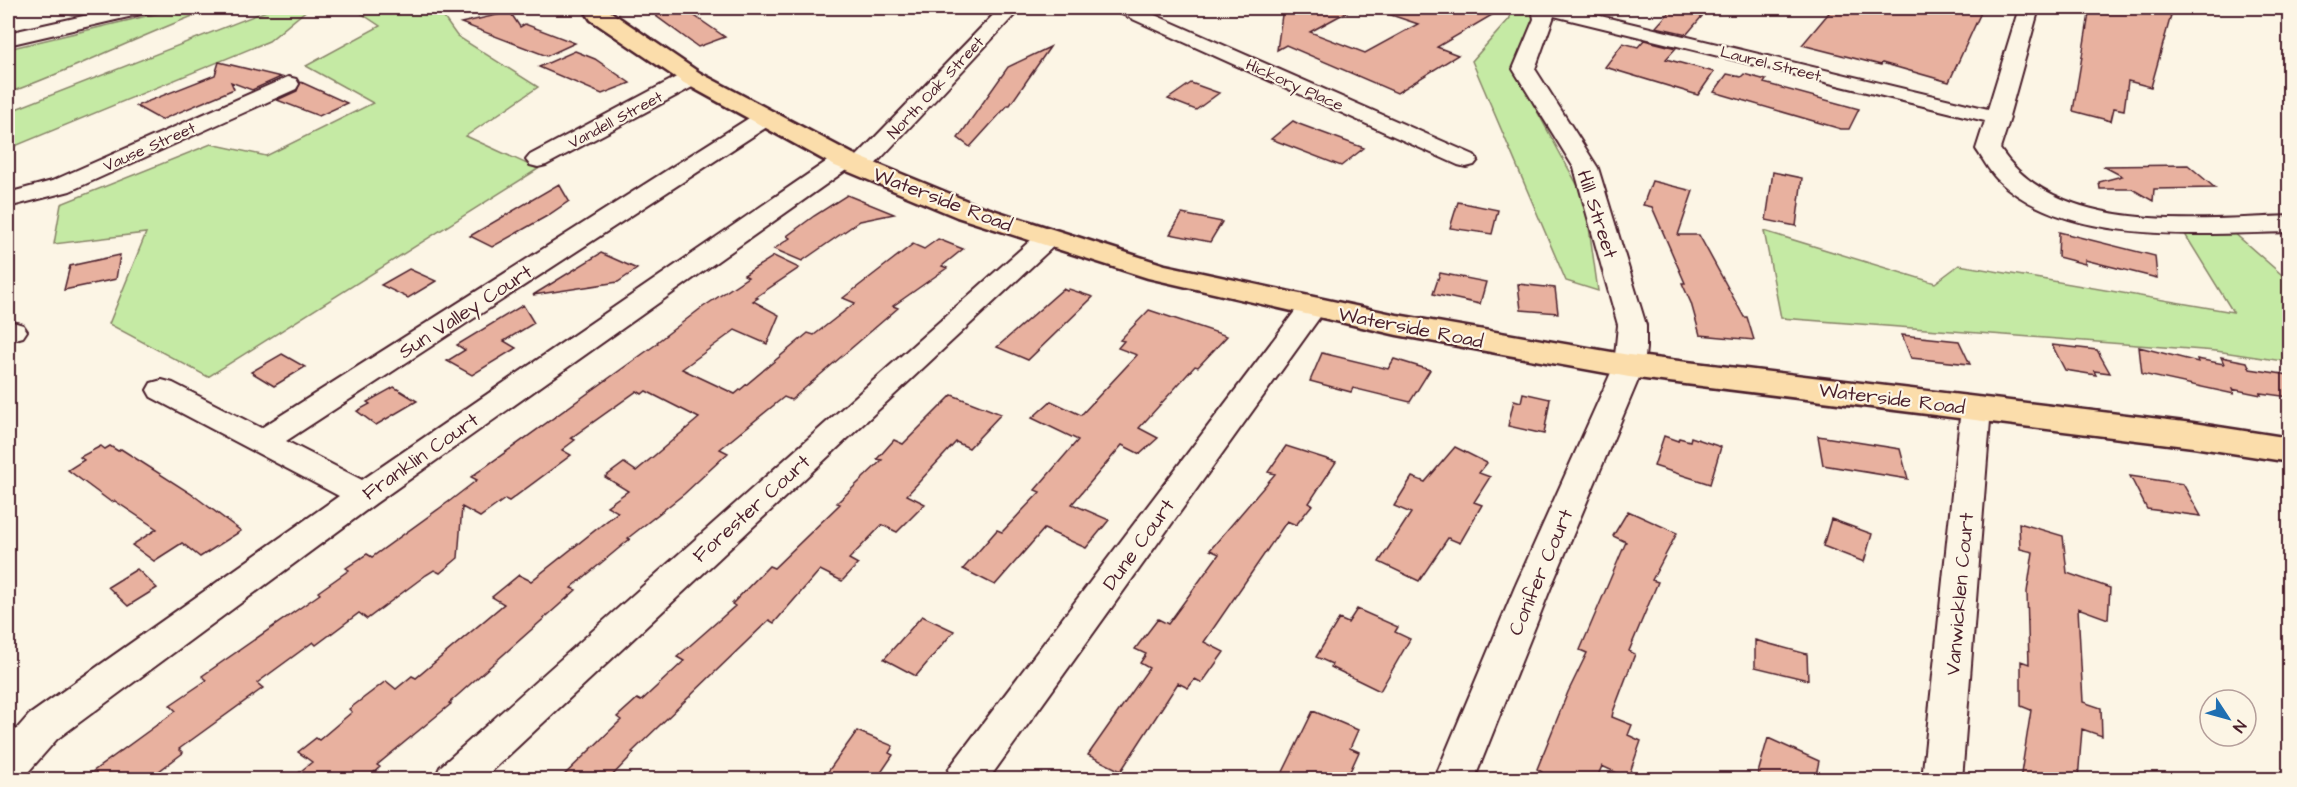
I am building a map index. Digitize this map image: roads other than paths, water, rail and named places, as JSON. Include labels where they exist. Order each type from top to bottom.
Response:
[{"type":"main road","name":"Waterside Road","points":[[594,8],[608,21],[692,78],[852,164],[967,211],[1158,272],[1397,326],[1629,366],[2193,435],[2289,450]]},
{"type":"street","points":[[8,39],[144,8]]},
{"type":"street","name":"North Oak Street","points":[[852,164],[1011,8]]},
{"type":"street","name":"Hickory Place","points":[[1124,8],[1466,160]]},
{"type":"street","name":"Laurel Street","points":[[1543,8],[1999,118]]},
{"type":"street","name":"Hill Street","points":[[1543,8],[1544,19],[1524,69],[1586,168],[1632,325],[1629,366]]},
{"type":"street","points":[[2029,8],[1999,118],[1988,149],[2006,174],[2035,195],[2075,212],[2118,222],[2158,226],[2289,224]]},
{"type":"street","name":"Vandell Street","points":[[538,160],[692,78]]},
{"type":"street","name":"Vause Street","points":[[8,200],[61,186],[288,84]]},
{"type":"street","name":"Sun Valley Court","points":[[262,442],[765,118]]},
{"type":"street","name":"Franklin Court","points":[[8,766],[44,727],[364,495],[852,164]]},
{"type":"street","name":"Forester Court","points":[[454,780],[1049,237]]},
{"type":"street","name":"Dune Court","points":[[964,780],[1312,308]]},
{"type":"street","name":"Conifer Court","points":[[1454,780],[1533,587],[1629,366]]},
{"type":"street","points":[[162,390],[364,495]]},
{"type":"street","name":"Vanwicklen Court","points":[[1942,780],[1976,408]]}]
